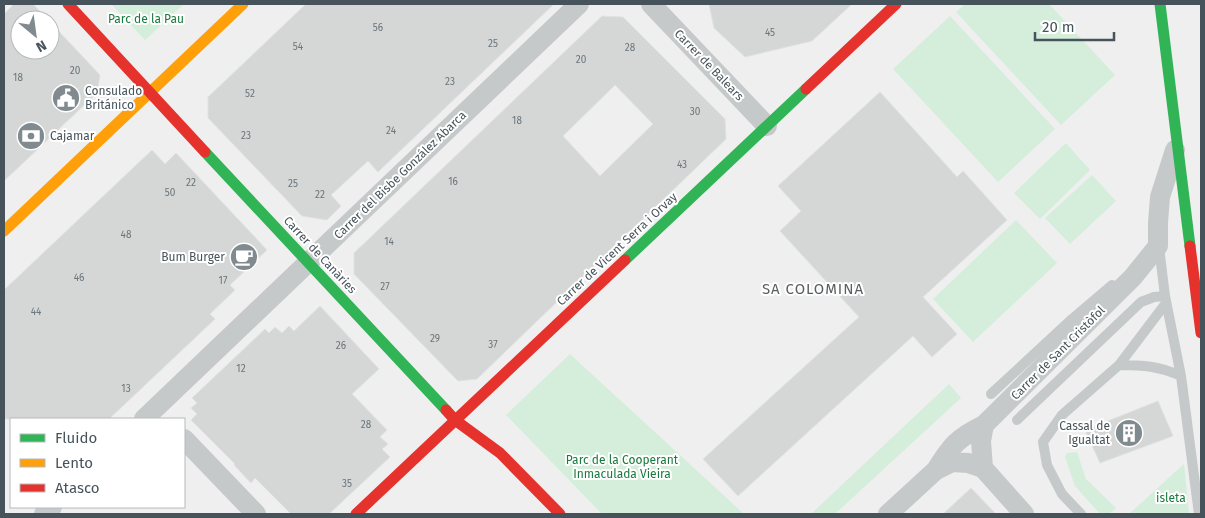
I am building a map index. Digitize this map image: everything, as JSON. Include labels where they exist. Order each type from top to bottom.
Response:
[{"type":"street","name":"Carrer de Canàries","points":[[68,4],[455,420],[500,453],[560,514]]},
{"type":"street","points":[[4,231],[243,4]]},
{"type":"street","name":"Carrer del Bisbe González Abarca","points":[[155,416],[308,262],[579,4]]},
{"type":"street","name":"Carrer de Balears","points":[[651,4],[767,126]]},
{"type":"street","name":"Carrer de Vicent Serra i Orvay","points":[[356,514],[896,4]]},
{"type":"street","points":[[1160,4],[1201,333]]},
{"type":"street","points":[[1158,246],[1160,197],[1177,143]]},
{"type":"street","name":"Carrer de Sant Cristòfol","points":[[936,470],[950,447],[969,432],[984,426],[1134,277],[1158,246]]},
{"type":"street","points":[[984,426],[980,440],[984,468]]},
{"type":"street","points":[[185,440],[256,514]]},
{"type":"street","points":[[888,514],[936,470],[952,462],[968,463],[984,468],[1024,514]]},
{"type":"lane","points":[[1158,246],[1181,376],[1199,514]]},
{"type":"lane","points":[[991,394],[1072,319],[1158,246]]},
{"type":"lane","points":[[1017,420],[1141,302],[1154,297],[1166,299]]},
{"type":"lane","points":[[1081,514],[1062,494],[1047,465],[1043,442],[1062,415],[1119,365],[1166,299]]},
{"type":"lane","points":[[1119,365],[1156,367],[1181,376]]},
{"type":"green space","name":"Parc de la Pau","points":[[111,4],[184,4],[145,40]]},
{"type":"green space","points":[[965,4],[1049,4],[1115,75],[1061,125],[956,12]]},
{"type":"green space","points":[[950,16],[1055,129],[998,182],[893,69]]},
{"type":"green space","points":[[1066,143],[1090,170],[1040,219],[1014,193]]},
{"type":"green space","points":[[1092,175],[1116,201],[1070,244],[1045,218]]},
{"type":"green space","points":[[1016,220],[1057,263],[973,342],[933,299]]},
{"type":"green space","name":"Parc de la Cooperant Inmaculada Vieira","points":[[570,354],[744,514],[602,514],[506,415]]},
{"type":"green space","points":[[949,384],[961,398],[835,514],[811,514]]},
{"type":"green space","points":[[1077,452],[1086,479],[1116,508],[1109,514],[1100,514],[1075,486],[1065,457],[1067,453]]},
{"type":"green space","name":"isleta","points":[[1184,464],[1189,514],[1129,514]]},
{"type":"building","points":[[14,4],[33,4],[39,10],[10,10],[10,60],[60,60],[60,33],[100,75],[97,93],[4,181],[4,14]]},
{"type":"building","points":[[306,4],[554,4],[378,172],[368,161],[331,195],[341,206],[327,220],[302,216],[208,118],[208,97]]},
{"type":"building","points":[[709,4],[852,4],[812,41],[745,57],[714,28]]},
{"type":"building","points":[[602,16],[623,17],[725,119],[726,139],[477,379],[458,381],[354,274],[354,253]],"holes":[[[615,85],[653,124],[600,176],[563,136]]]},
{"type":"building","points":[[880,92],[957,177],[963,171],[1007,220],[923,297],[957,334],[932,357],[913,336],[738,496],[703,459],[859,317],[780,231],[801,211],[778,186]]},
{"type":"building","points":[[152,150],[165,164],[176,153],[267,250],[230,285],[235,290],[210,314],[215,319],[110,418],[4,419],[4,290]]},
{"type":"building","points":[[320,306],[379,369],[352,394],[387,430],[380,437],[388,444],[382,449],[390,457],[329,514],[291,514],[255,478],[251,483],[235,464],[191,420],[197,414],[191,408],[197,403],[192,398],[265,329],[269,333],[275,327],[282,333],[289,326],[294,331]]},
{"type":"building","name":"Cassal de Igualtat","points":[[1158,401],[1173,436],[1100,463],[1085,430]]},
{"type":"building","points":[[971,488],[996,514],[943,514]]},
{"type":"traffic: fast","points":[[1160,4],[1190,246]]},
{"type":"traffic: fast","points":[[625,260],[806,89]]},
{"type":"traffic: fast","points":[[205,152],[446,410]]},
{"type":"traffic: slow","points":[[4,231],[243,4]]},
{"type":"traffic: jam","points":[[68,4],[205,152]]},
{"type":"traffic: jam","points":[[806,89],[896,4]]},
{"type":"traffic: jam","points":[[1190,246],[1201,333]]},
{"type":"traffic: jam","points":[[356,514],[625,260]]},
{"type":"traffic: jam","points":[[446,410],[455,420],[500,453],[560,514]]},
{"type":"place","name":"Consulado Británico","points":[[66,98]]},
{"type":"place","name":"Cajamar","points":[[31,136]]},
{"type":"place","name":"Bum Burger","points":[[244,257]]},
{"type":"place","name":"Cassal de Igualtat","points":[[1129,433]]},
{"type":"district","name":"SA COLOMINA","points":[[813,289]]}]
